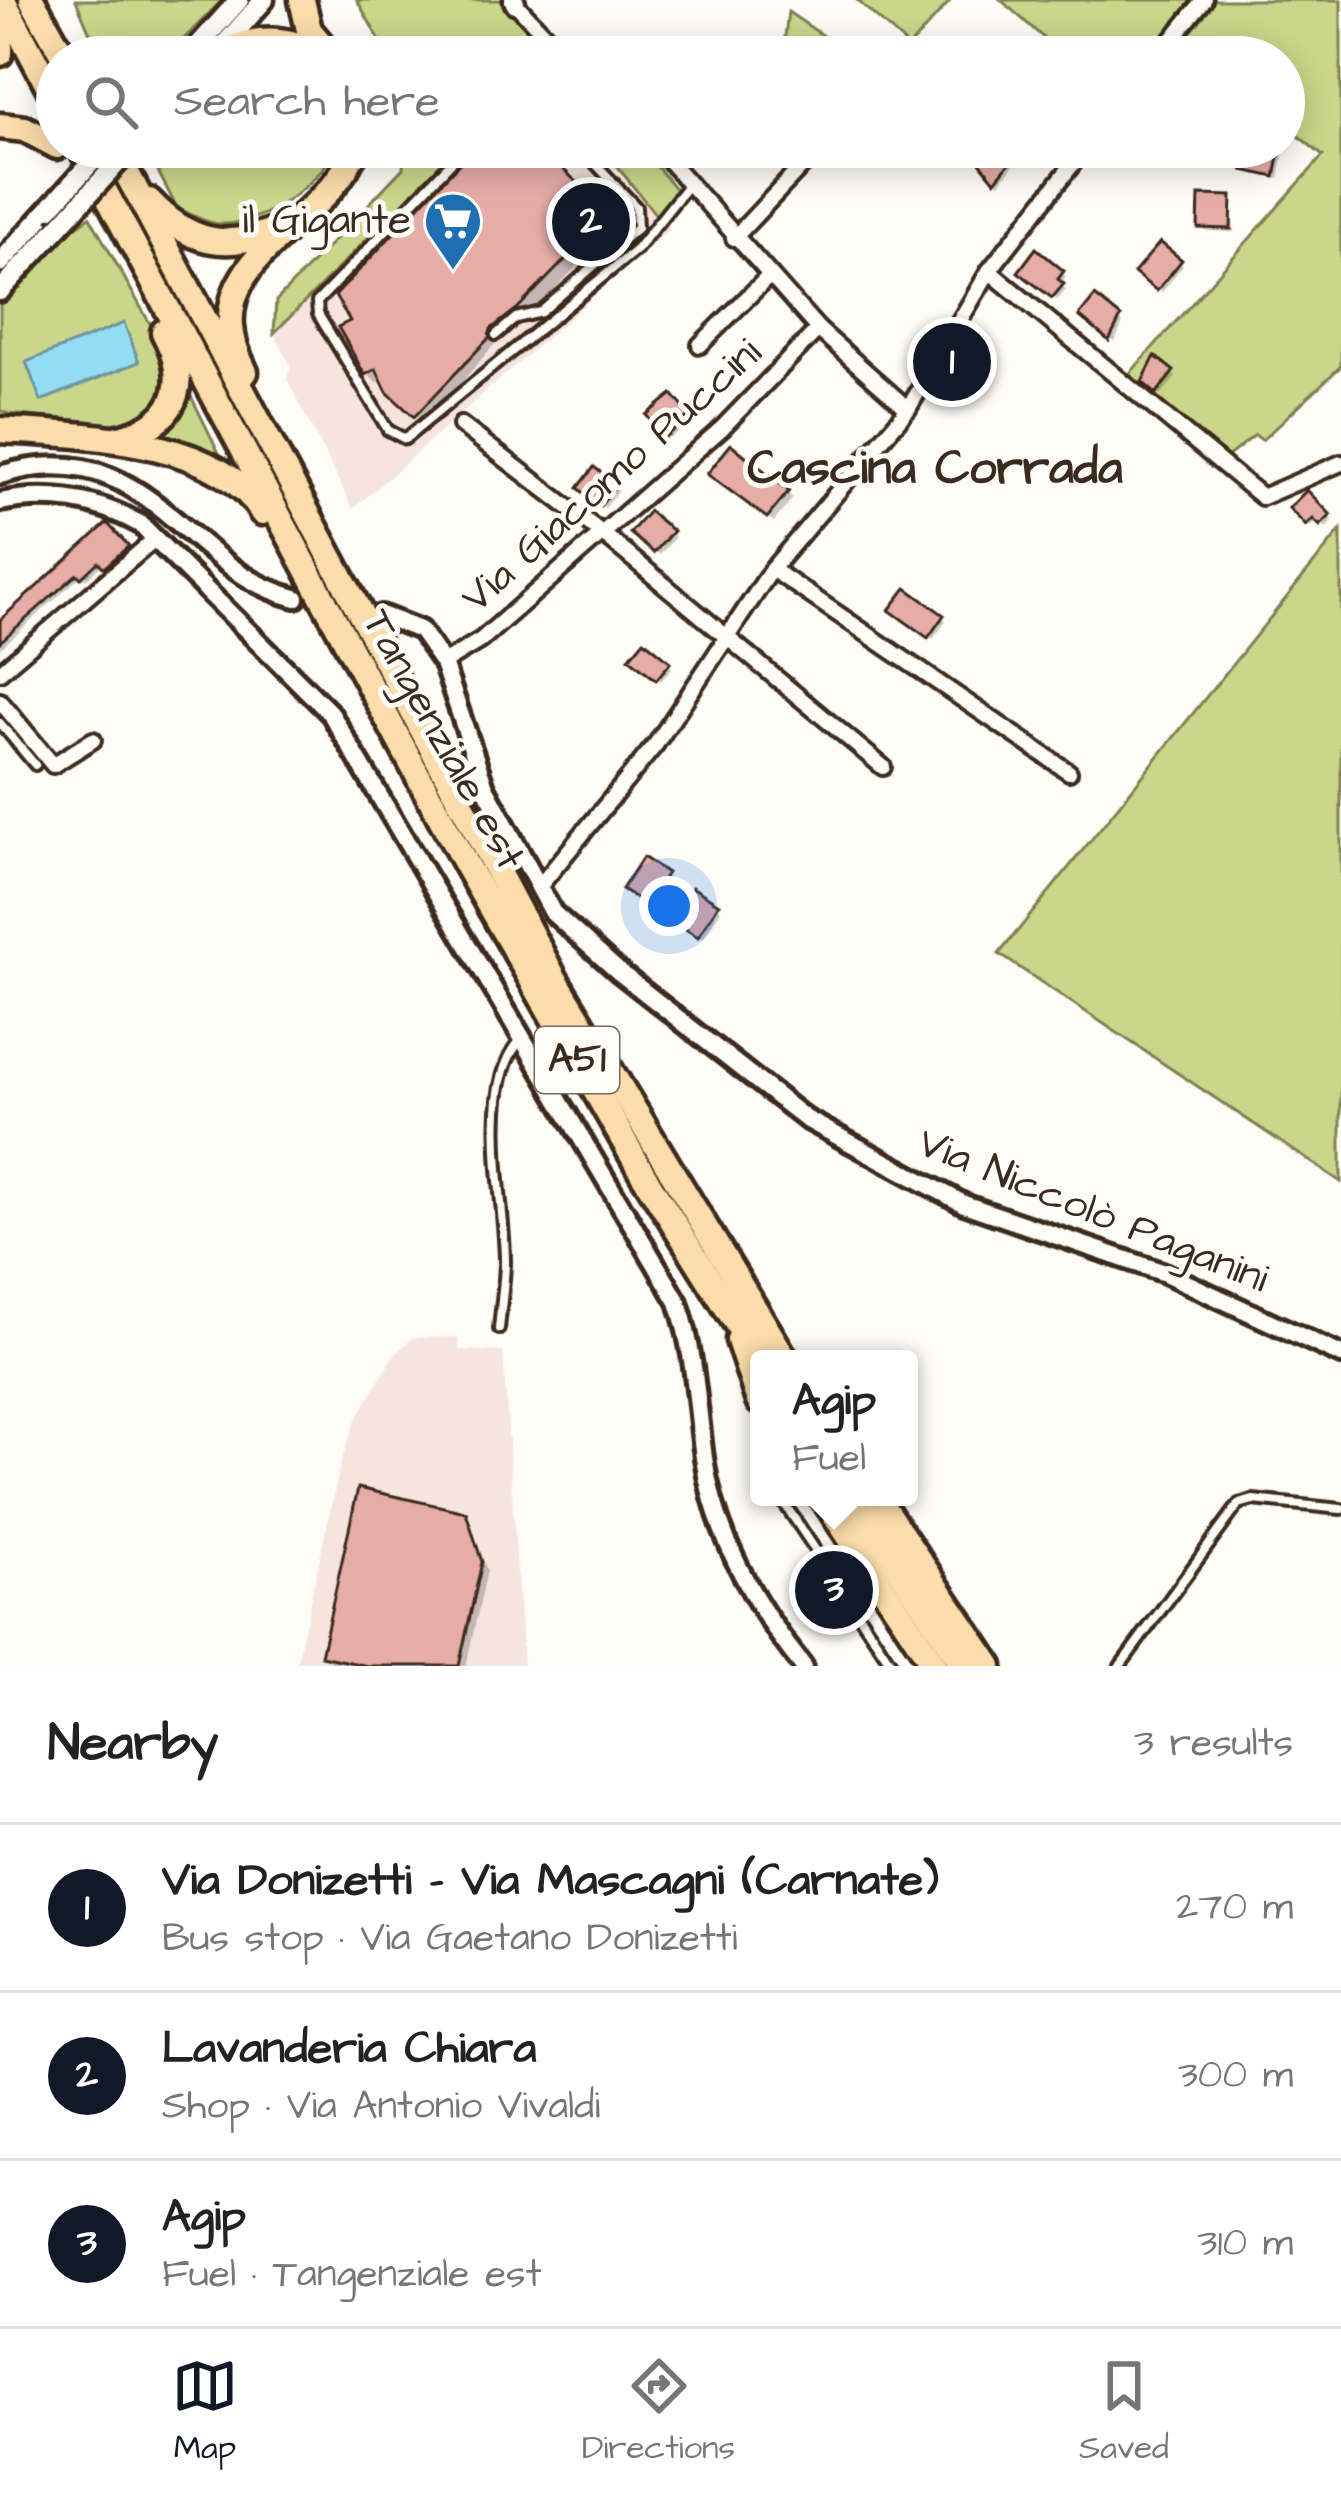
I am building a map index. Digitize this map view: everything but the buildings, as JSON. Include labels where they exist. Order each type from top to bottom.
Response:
[{"type":"highway","points":[[3,0],[36,62]]},
{"type":"highway","points":[[32,0],[54,36]]},
{"type":"highway","points":[[55,0],[63,36]]},
{"type":"highway","points":[[302,0],[314,36]]},
{"type":"highway","points":[[0,38],[0,53]]},
{"type":"highway","points":[[0,126],[36,133]]},
{"type":"highway","points":[[78,168],[114,209]]},
{"type":"highway","name":"Tangenziale est","points":[[92,168],[466,866],[753,1350]]},
{"type":"highway","name":"Tangenziale est","points":[[122,168],[553,976],[780,1350]]},
{"type":"highway","points":[[272,452],[272,423],[241,363],[232,314],[250,266],[328,192],[343,168]]},
{"type":"highway","points":[[132,184],[174,226],[201,240],[248,240],[296,219]]},
{"type":"highway","points":[[107,441],[148,429],[170,406],[177,386],[177,359],[144,296],[138,250]]},
{"type":"highway","points":[[1,430],[107,441],[191,457],[234,478],[251,493],[279,543],[307,571]]},
{"type":"highway","points":[[733,1321],[750,1376]]},
{"type":"highway","points":[[829,1506],[935,1666]]},
{"type":"highway","points":[[857,1506],[964,1666]]},
{"type":"highway","points":[[882,1506],[990,1666]]},
{"type":"main road","points":[[207,36],[239,0]]},
{"type":"main road","points":[[233,36],[264,0]]},
{"type":"main road","points":[[0,263],[88,168]]},
{"type":"main road","points":[[0,291],[113,168]]},
{"type":"street","points":[[1175,36],[1204,0]]},
{"type":"street","points":[[514,1],[544,36]]},
{"type":"street","points":[[675,168],[818,328],[908,409]]},
{"type":"street","points":[[734,238],[800,168]]},
{"type":"street","points":[[538,886],[562,863],[656,744],[722,637],[772,568],[908,409],[989,271],[1070,168]]},
{"type":"street","points":[[989,271],[1262,497],[1341,463]]},
{"type":"street","points":[[700,345],[770,275]]},
{"type":"street","name":"Via Giacomo Puccini","points":[[443,663],[481,640],[722,428],[818,328]]},
{"type":"street","points":[[461,425],[603,533],[883,767]]},
{"type":"street","points":[[0,475],[62,469],[132,486],[247,579],[296,598]]},
{"type":"street","points":[[0,502],[35,496],[90,502],[140,524],[331,714],[678,1302],[691,1344],[704,1460],[724,1531],[740,1574],[803,1666]]},
{"type":"street","points":[[0,672],[155,539]]},
{"type":"street","points":[[772,568],[1069,772]]},
{"type":"street","name":"Via Niccolò Paganini","points":[[381,615],[420,630],[443,663],[479,772],[538,886],[596,951],[806,1119],[862,1154],[983,1212],[1165,1273],[1341,1355]]},
{"type":"street","points":[[0,701],[53,765],[93,740]]},
{"type":"lane","points":[[446,168],[317,302],[318,314],[388,430],[405,439],[637,249],[683,197],[688,183]]},
{"type":"lane","points":[[496,335],[516,319],[541,312],[638,228],[636,207],[600,168]]},
{"type":"lane","points":[[0,723],[35,765]]},
{"type":"lane","points":[[499,1329],[505,1263],[499,1097],[512,1048],[525,1036]]},
{"type":"lane","points":[[1120,1666],[1239,1504],[1253,1500],[1341,1509]]},
{"type":"lane","points":[[786,1506],[893,1666]]},
{"type":"shaded area","points":[[437,168],[612,168],[670,229],[353,509],[287,379],[291,366],[274,333]]},
{"type":"shaded area","points":[[458,1337],[459,1350],[503,1352],[523,1666],[296,1666],[341,1462],[356,1420],[394,1355],[413,1338]]},
{"type":"green space","points":[[76,0],[222,0],[187,36],[91,36]]},
{"type":"green space","points":[[357,0],[501,0],[536,36],[377,36]]},
{"type":"green space","points":[[857,0],[951,0],[919,36],[897,36]]},
{"type":"green space","points":[[1001,0],[1341,0],[1341,366],[1262,440],[1255,435],[1222,461],[1124,380],[1323,156],[1305,141],[1305,36],[1180,36],[1172,29],[1166,36],[1041,36]]},
{"type":"green space","points":[[788,12],[822,36],[785,36]]},
{"type":"green space","points":[[156,168],[322,168],[289,200],[239,222],[205,221],[177,208]]},
{"type":"green space","points":[[403,168],[437,168],[274,333],[276,301]]},
{"type":"green space","points":[[619,168],[658,168],[677,191],[656,215]]},
{"type":"green space","points":[[90,217],[166,352],[167,396],[146,420],[126,425],[9,414],[0,410],[0,302],[56,240]]},
{"type":"green space","points":[[186,395],[191,396],[221,457],[188,443],[148,438]]},
{"type":"green space","points":[[1341,530],[1341,1182],[999,954]]},
{"type":"water","points":[[124,323],[139,362],[41,401],[26,362]]},
{"type":"place","name":"Lavanderia Chiara","points":[[591,222]]},
{"type":"place","name":"il Gigante","points":[[453,272]]},
{"type":"place","name":"Via Donizetti - Via Mascagni (Carnate)","points":[[952,362]]},
{"type":"place","name":"Agip","points":[[834,1590]]},
{"type":"district","name":"Cascina Corrada","points":[[935,469]]}]
